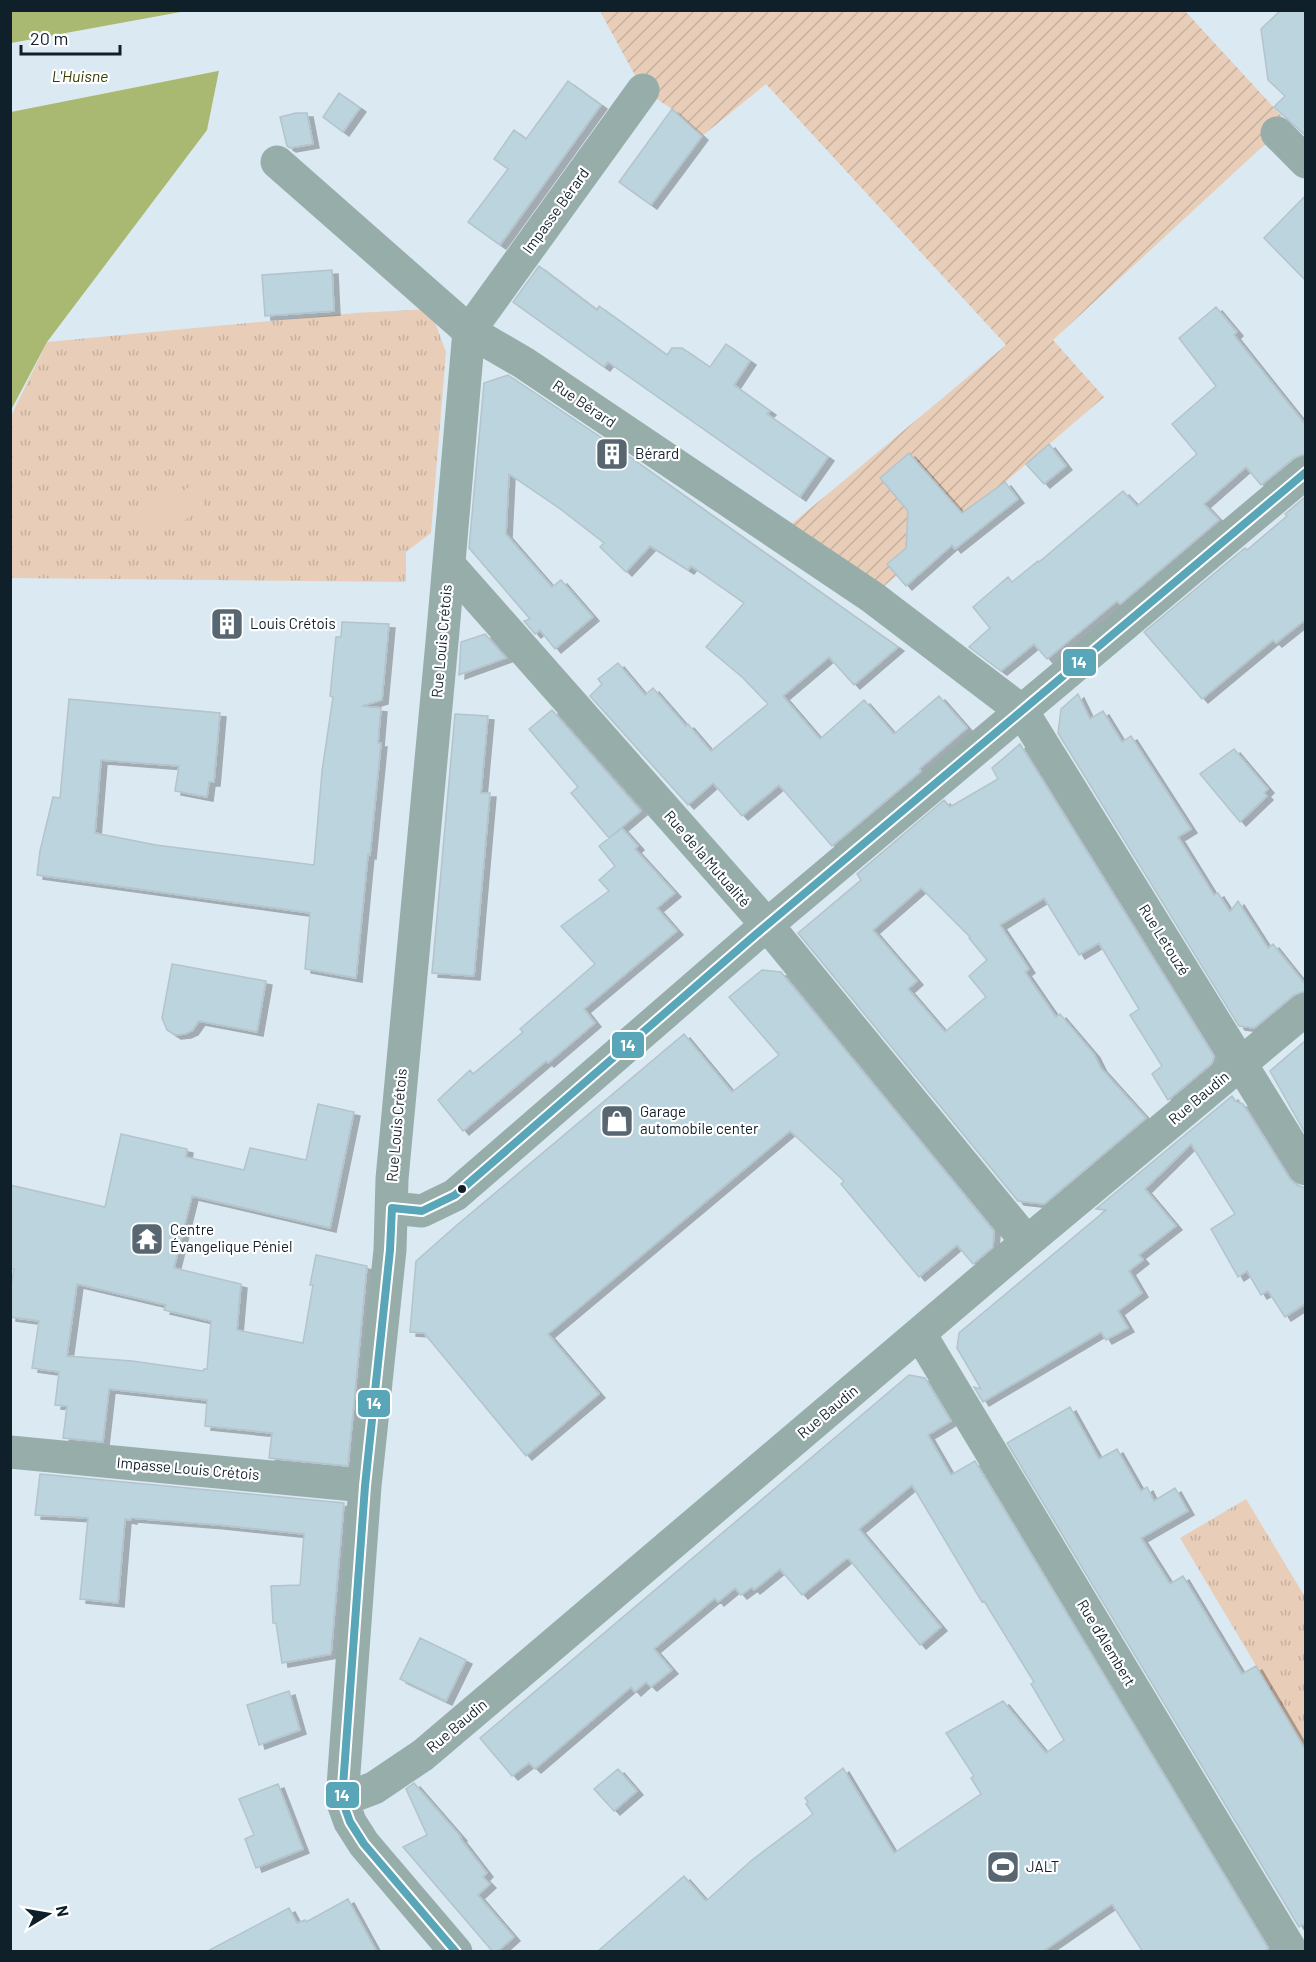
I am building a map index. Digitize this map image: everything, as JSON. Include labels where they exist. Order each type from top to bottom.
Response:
[{"type":"street","name":"Impasse Bérard","points":[[469,331],[643,90]]},
{"type":"street","points":[[1278,133],[1305,162]]},
{"type":"street","name":"Rue Bérard","points":[[277,162],[469,331],[524,363],[872,597],[1023,711]]},
{"type":"street","name":"Rue Louis Crétois","points":[[456,1952],[364,1844],[350,1822],[342,1800],[365,1486],[390,1250],[393,1167],[469,331]]},
{"type":"street","points":[[392,1208],[422,1211],[455,1195],[768,926],[1305,472]]},
{"type":"street","name":"Rue de la Mutualité","points":[[449,565],[768,926],[1027,1242]]},
{"type":"street","name":"Rue Letouzé","points":[[1023,711],[1305,1170]]},
{"type":"street","name":"Rue Baudin","points":[[342,1800],[374,1788],[423,1755],[1305,1009]]},
{"type":"street","name":"Rue d'Alembert","points":[[920,1334],[1292,1952]]},
{"type":"street","name":"Impasse Louis Crétois","points":[[10,1452],[365,1486]]},
{"type":"green space","points":[[612,10],[1185,11],[1288,123],[1053,340],[1104,397],[882,588],[787,528],[1006,345],[766,84],[702,136],[672,109],[643,90],[601,13]]},
{"type":"green space","points":[[430,309],[446,352],[431,533],[406,552],[406,582],[11,578],[10,418],[47,342],[355,313]]},
{"type":"green space","points":[[193,485],[206,508],[155,536],[143,513]]},
{"type":"green space","points":[[1246,1499],[1305,1597],[1305,1748],[1180,1538]]},
{"type":"water","name":"L'Huisne","points":[[11,11],[231,11],[207,130],[47,342],[11,410]]},
{"type":"pier","points":[[234,10],[223,70],[11,112],[11,43],[186,11]]},
{"type":"building","points":[[1281,10],[1305,10],[1305,135],[1274,107],[1285,96],[1268,80],[1261,29]]},
{"type":"building","points":[[568,81],[601,105],[500,245],[468,222],[508,169],[494,159],[514,130],[526,139]]},
{"type":"building","points":[[339,93],[360,108],[343,132],[323,117]]},
{"type":"building","points":[[672,109],[702,136],[651,205],[619,182]]},
{"type":"building","points":[[307,113],[313,144],[290,148],[287,146],[280,117]]},
{"type":"building","points":[[1305,196],[1305,280],[1264,238]]},
{"type":"building","points":[[539,266],[597,310],[599,306],[667,355],[672,348],[682,348],[710,367],[726,344],[750,361],[734,385],[770,411],[767,414],[828,457],[800,497],[608,362],[604,367],[513,302]]},
{"type":"building","points":[[332,270],[334,311],[265,316],[262,275]]},
{"type":"building","points":[[1216,307],[1237,332],[1234,335],[1305,424],[1305,454],[1294,458],[1261,485],[1246,467],[1204,504],[1219,520],[1120,604],[1117,601],[1047,659],[1034,644],[1001,671],[969,647],[990,628],[973,607],[1008,577],[1012,582],[1039,562],[1123,491],[1137,506],[1197,454],[1172,424],[1216,386],[1179,338]]},
{"type":"building","points":[[508,375],[627,455],[898,647],[854,685],[829,657],[783,696],[820,739],[864,700],[894,734],[939,696],[967,728],[919,769],[921,771],[832,846],[779,785],[742,816],[713,783],[688,805],[590,696],[602,684],[598,679],[618,663],[645,695],[653,688],[711,751],[768,704],[742,677],[706,647],[744,603],[691,566],[688,570],[650,546],[626,572],[600,547],[604,543],[559,508],[509,474],[506,534],[552,587],[561,580],[593,617],[555,649],[540,630],[535,634],[524,621],[530,619],[469,548],[484,383]]},
{"type":"building","points":[[1049,444],[1066,466],[1044,484],[1026,464]]},
{"type":"building","points":[[909,453],[962,513],[1005,482],[1018,499],[955,549],[952,545],[906,586],[887,564],[906,548],[908,511],[880,478]]},
{"type":"building","points":[[1305,497],[1305,620],[1276,643],[1273,640],[1202,699],[1144,632],[1245,548],[1247,550],[1287,516],[1285,514]]},
{"type":"building","points":[[342,622],[389,624],[382,700],[362,706],[381,708],[378,743],[381,743],[356,978],[305,969],[310,913],[37,875],[40,851],[53,797],[60,798],[69,699],[220,713],[214,782],[209,782],[207,797],[175,791],[179,766],[101,760],[95,833],[156,845],[314,865],[322,771],[333,697],[330,696],[336,637],[341,637]]},
{"type":"building","points":[[485,634],[506,658],[459,675],[461,642]]},
{"type":"building","points":[[1078,694],[1090,719],[1103,711],[1122,742],[1131,736],[1191,829],[1178,837],[1214,895],[1218,893],[1230,912],[1238,901],[1268,948],[1273,944],[1305,984],[1305,991],[1294,995],[1254,1028],[1239,1026],[1058,733],[1061,709]]},
{"type":"building","points":[[552,710],[641,811],[609,838],[571,793],[578,787],[529,729]]},
{"type":"building","points":[[455,714],[488,716],[481,793],[490,793],[474,976],[432,973]]},
{"type":"building","points":[[1020,744],[1214,1056],[1212,1063],[1168,1100],[1152,1074],[1162,1066],[1130,1015],[1139,1009],[1099,943],[1079,955],[1044,898],[1000,925],[1029,969],[1025,972],[1056,1017],[1060,1014],[1094,1054],[1101,1068],[1146,1118],[1044,1204],[1018,1201],[798,933],[861,880],[857,874],[944,800],[950,807],[998,779],[992,768]],"holes":[[[921,888],[970,937],[987,960],[969,976],[986,997],[945,1032],[908,989],[917,981],[873,930]]]},
{"type":"building","points":[[1234,749],[1268,789],[1264,793],[1267,796],[1240,822],[1200,774]]},
{"type":"building","points":[[622,828],[638,846],[635,849],[675,893],[657,908],[677,931],[584,1009],[595,1023],[463,1131],[438,1100],[470,1070],[473,1074],[523,1032],[520,1029],[595,964],[561,926],[609,891],[599,880],[615,866],[599,846]]},
{"type":"building","points":[[172,964],[266,981],[257,1032],[199,1021],[192,1031],[185,1034],[175,1035],[167,1030],[162,1018]]},
{"type":"building","points":[[762,970],[781,972],[994,1231],[993,1247],[973,1264],[957,1245],[919,1277],[841,1184],[844,1181],[790,1131],[548,1334],[599,1394],[526,1456],[424,1333],[410,1332],[416,1261],[684,1034],[732,1092],[779,1055],[729,997]]},
{"type":"building","points":[[1305,1041],[1305,1133],[1270,1071]]},
{"type":"building","points":[[1232,1096],[1234,1101],[1243,1104],[1290,1179],[1305,1188],[1305,1304],[1285,1317],[1268,1291],[1261,1295],[1247,1271],[1238,1277],[1211,1229],[1235,1214],[1191,1144],[1145,1189],[1176,1226],[1139,1255],[1143,1260],[1129,1271],[1142,1293],[1118,1311],[1128,1328],[1106,1340],[1101,1332],[983,1402],[974,1387],[981,1389],[957,1348],[959,1333],[1106,1210],[1096,1209]]},
{"type":"building","points":[[318,1104],[354,1112],[330,1228],[192,1196],[174,1268],[241,1284],[237,1330],[303,1343],[316,1255],[367,1266],[348,1466],[269,1458],[272,1433],[205,1426],[207,1400],[109,1389],[103,1442],[63,1438],[67,1406],[55,1405],[59,1372],[32,1368],[39,1321],[10,1317],[10,1292],[14,1269],[10,1269],[10,1185],[105,1207],[121,1134],[187,1149],[186,1157],[244,1170],[250,1148],[306,1160]],"holes":[[[77,1284],[166,1305],[164,1310],[211,1321],[207,1369],[203,1371],[132,1361],[67,1356]]]},
{"type":"building","points":[[909,1375],[925,1378],[951,1421],[928,1435],[951,1475],[975,1461],[1268,1948],[1263,1952],[1143,1952],[1112,1904],[1042,1952],[597,1952],[684,1876],[706,1901],[752,1860],[813,1814],[805,1798],[843,1768],[894,1853],[981,1794],[971,1778],[974,1776],[946,1733],[1003,1701],[1046,1753],[1064,1740],[1031,1684],[1034,1682],[984,1601],[982,1602],[912,1485],[859,1529],[941,1627],[920,1645],[849,1559],[846,1559],[802,1595],[780,1569],[754,1590],[752,1587],[741,1595],[735,1588],[718,1602],[715,1598],[654,1649],[672,1670],[651,1687],[646,1682],[635,1692],[631,1687],[535,1769],[529,1763],[512,1776],[480,1738]]},
{"type":"building","points":[[1070,1407],[1099,1459],[1117,1449],[1141,1491],[1147,1487],[1154,1501],[1175,1488],[1188,1511],[1141,1538],[1170,1584],[1183,1576],[1242,1674],[1256,1666],[1305,1749],[1305,1923],[1299,1927],[1007,1443]]},
{"type":"building","points":[[40,1474],[344,1503],[331,1654],[282,1663],[276,1623],[273,1623],[271,1586],[300,1585],[304,1534],[219,1525],[125,1519],[118,1603],[80,1599],[88,1518],[35,1515]]},
{"type":"building","points":[[420,1638],[466,1660],[446,1701],[400,1679]]},
{"type":"building","points":[[289,1691],[300,1730],[259,1745],[247,1705]]},
{"type":"building","points":[[618,1769],[637,1791],[614,1811],[594,1789]]},
{"type":"building","points":[[414,1783],[461,1837],[487,1873],[483,1877],[490,1884],[478,1895],[514,1937],[497,1952],[493,1952],[403,1847],[427,1835],[406,1789]]},
{"type":"building","points":[[278,1784],[303,1849],[256,1868],[245,1839],[254,1835],[239,1799]]},
{"type":"building","points":[[348,1899],[377,1952],[206,1952],[289,1908],[297,1923],[305,1920],[306,1922]]},
{"type":"transit line","name":"14","points":[[392,1208],[422,1211],[455,1195],[755,935],[1306,472]]},
{"type":"transit line","name":"14","points":[[392,1208],[390,1250],[365,1486],[342,1800],[350,1822],[364,1844],[456,1952]]},
{"type":"place","name":"Bérard","points":[[612,454]]},
{"type":"place","name":"Louis Crétois","points":[[227,624]]},
{"type":"place","name":"Garage automobile center","points":[[617,1121]]},
{"type":"place","name":"Centre Évangelique Péniel","points":[[147,1239]]},
{"type":"place","name":"JALT","points":[[1003,1867]]}]
